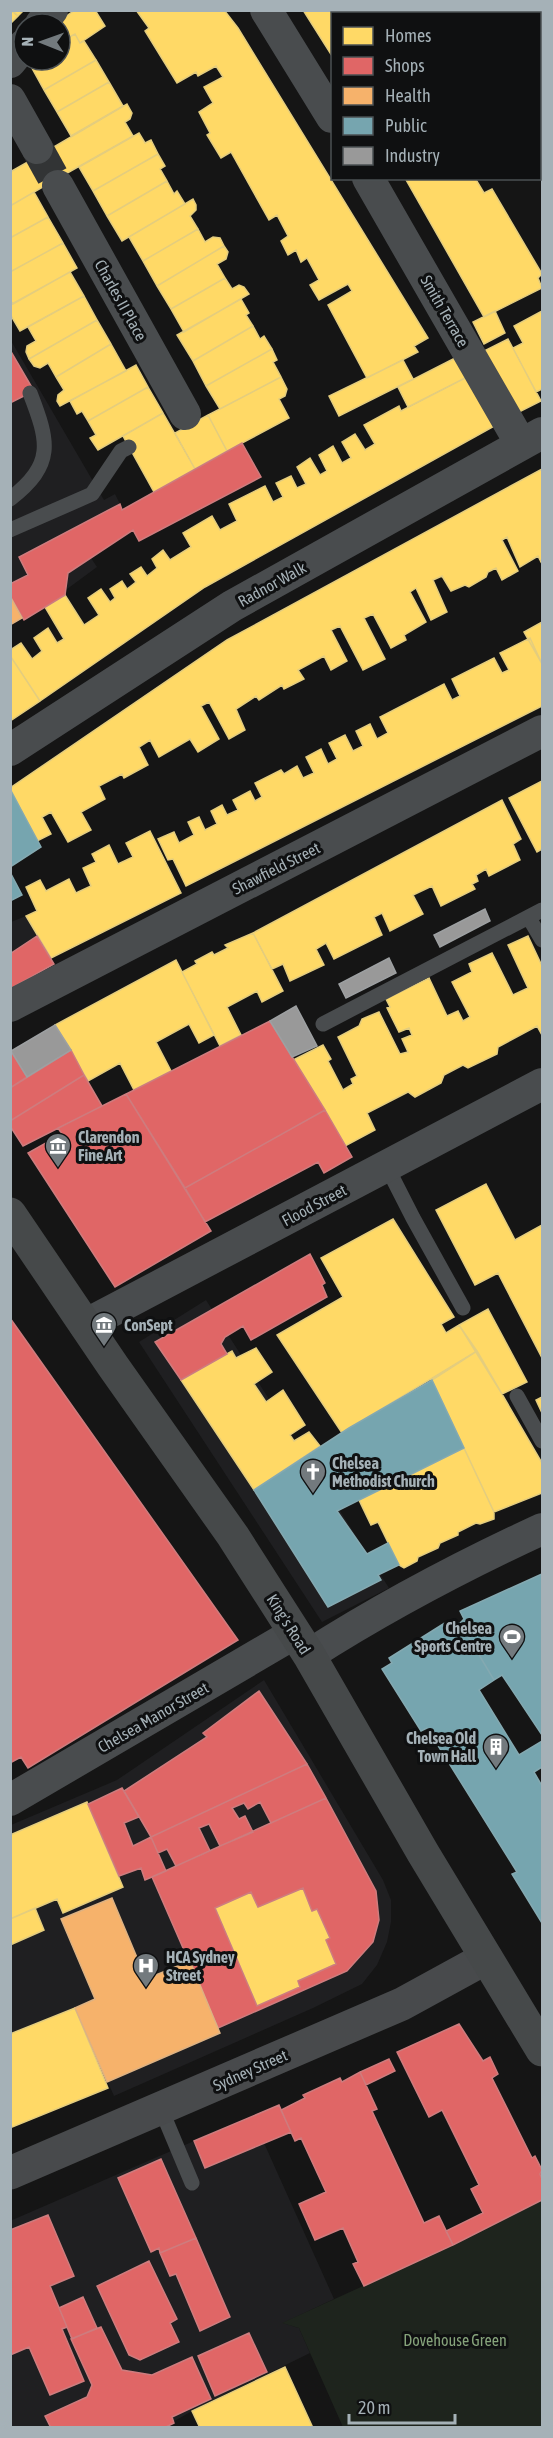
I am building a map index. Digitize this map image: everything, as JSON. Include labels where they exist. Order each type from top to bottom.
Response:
[{"type":"main road","name":"King's Road","points":[[10,1214],[233,1536],[302,1644],[486,1958],[543,2050]]},
{"type":"main road","name":"Sydney Street","points":[[10,2173],[402,2004],[486,1958]]},
{"type":"street","points":[[266,10],[331,114]]},
{"type":"street","points":[[10,100],[37,148]]},
{"type":"street","name":"Smith Terrace","points":[[369,180],[532,439]]},
{"type":"street","name":"Charles II Place","points":[[58,186],[177,418]]},
{"type":"street","name":"Radnor Walk","points":[[10,750],[232,606],[532,439]]},
{"type":"street","name":"Shawfield Street","points":[[10,1006],[543,731]]},
{"type":"street","name":"Flood Street","points":[[85,1325],[543,1084]]},
{"type":"street","name":"Chelsea Manor Street","points":[[10,1800],[302,1644],[347,1630],[467,1564],[543,1528]]},
{"type":"lane","points":[[10,499],[29,484],[38,471],[45,453],[44,438],[30,393]]},
{"type":"lane","points":[[10,530],[92,494],[121,451],[129,447]]},
{"type":"lane","points":[[322,1024],[536,914],[543,940]]},
{"type":"lane","points":[[387,1167],[463,1308]]},
{"type":"lane","points":[[517,1396],[543,1441]]},
{"type":"lane","points":[[161,2109],[192,2183]]},
{"type":"shaded area","points":[[10,339],[104,500],[115,494],[133,530],[91,558],[97,567],[25,620],[22,618],[11,625]]},
{"type":"shaded area","points":[[26,916],[59,973],[11,1000],[11,922]]},
{"type":"shaded area","points":[[206,1300],[389,1588],[322,1622],[139,1342]]},
{"type":"shaded area","points":[[264,1680],[383,1880],[391,1900],[391,1922],[387,1942],[377,1965],[362,1984],[114,2096],[75,2008],[11,2034],[11,1825],[117,1780]]},
{"type":"shaded area","points":[[194,2141],[264,2143],[334,2299],[283,2323],[299,2328],[310,2353],[164,2427],[11,2427],[10,2221]]},
{"type":"green space","name":"Dovehouse Green","points":[[542,2200],[542,2427],[343,2427],[299,2328],[282,2323],[453,2245]]},
{"type":"building: Homes","points":[[10,10],[13,12],[10,24]]},
{"type":"building: Homes","points":[[75,10],[95,10],[105,26],[80,43],[75,34],[72,36],[72,12]]},
{"type":"building: Homes","points":[[136,10],[224,10],[238,28],[428,338],[414,346],[418,352],[367,378],[328,305],[352,291],[348,284],[319,300],[310,285],[319,280],[307,258],[301,262],[296,250],[288,255],[281,241],[288,236],[277,215],[269,220],[231,152],[221,158],[207,135],[210,133],[199,112],[213,103],[204,87],[223,77],[216,66],[198,76],[196,72],[177,83],[145,31],[149,28]]},
{"type":"building: Homes","points":[[303,10],[401,10],[402,12],[331,12],[331,54]]},
{"type":"building: Homes","points":[[482,10],[542,10],[542,98],[541,12],[484,12]]},
{"type":"building: Homes","points":[[75,34],[80,43],[84,41],[96,60],[44,90],[34,72],[72,72],[72,36]]},
{"type":"building: Homes","points":[[96,60],[109,82],[57,112],[44,90]]},
{"type":"building: Homes","points":[[109,82],[123,106],[71,136],[57,112]]},
{"type":"building: Homes","points":[[127,104],[132,113],[130,119],[125,122],[133,136],[55,180],[40,155]]},
{"type":"building: Homes","points":[[139,133],[145,143],[151,140],[158,154],[93,191],[79,167]]},
{"type":"building: Homes","points":[[158,154],[165,166],[160,169],[167,181],[107,216],[93,191]]},
{"type":"building: Homes","points":[[40,155],[55,180],[10,206],[10,172]]},
{"type":"building: Homes","points":[[406,180],[476,180],[484,193],[492,189],[542,274],[538,278],[542,288],[484,317]]},
{"type":"building: Homes","points":[[167,181],[174,194],[177,191],[185,204],[122,241],[107,216]]},
{"type":"building: Homes","points":[[34,192],[48,217],[10,238],[10,206]]},
{"type":"building: Homes","points":[[193,199],[196,210],[190,216],[198,229],[143,261],[129,237]]},
{"type":"building: Homes","points":[[48,217],[63,243],[10,272],[10,238]]},
{"type":"building: Homes","points":[[198,229],[205,242],[213,237],[220,238],[224,246],[157,286],[143,261]]},
{"type":"building: Homes","points":[[63,243],[77,268],[13,304],[10,300],[10,272]]},
{"type":"building: Homes","points":[[224,246],[228,252],[226,259],[217,264],[225,278],[171,309],[157,286]]},
{"type":"building: Homes","points":[[70,272],[84,296],[20,331],[10,314],[10,305]]},
{"type":"building: Homes","points":[[225,278],[232,289],[239,285],[244,287],[249,294],[184,332],[171,309]]},
{"type":"building: Homes","points":[[84,296],[97,320],[29,359],[26,352],[27,346],[36,341],[28,327]]},
{"type":"building: Homes","points":[[241,299],[249,313],[246,315],[253,326],[193,361],[177,335]]},
{"type":"building: Homes","points":[[495,311],[505,333],[484,344],[473,322]]},
{"type":"building: Homes","points":[[542,311],[542,389],[536,392],[513,348],[523,343],[514,326]]},
{"type":"building: Homes","points":[[97,320],[111,344],[56,377],[48,363],[40,368],[34,366],[29,359]]},
{"type":"building: Homes","points":[[253,326],[260,339],[264,336],[272,349],[206,386],[193,361]]},
{"type":"building: Homes","points":[[508,339],[541,401],[517,413],[484,351]]},
{"type":"building: Homes","points":[[111,344],[126,371],[60,406],[57,401],[58,395],[64,390],[56,377]]},
{"type":"building: Homes","points":[[272,349],[277,360],[273,362],[281,377],[220,409],[206,386]]},
{"type":"building: Homes","points":[[457,357],[469,376],[408,407],[398,387]]},
{"type":"building: Homes","points":[[403,360],[413,379],[339,416],[329,396]]},
{"type":"building: Homes","points":[[136,365],[148,387],[88,421],[82,411],[77,414],[70,401]]},
{"type":"building: Homes","points":[[469,376],[498,424],[205,587],[40,701],[11,657],[10,650],[21,643],[32,659],[42,651],[34,638],[48,628],[57,643],[64,639],[45,607],[65,595],[84,625],[99,615],[88,598],[101,589],[110,602],[115,598],[110,589],[122,581],[127,589],[136,582],[130,574],[141,567],[147,576],[157,568],[152,559],[163,550],[170,560],[191,547],[183,533],[212,516],[220,530],[237,521],[229,504],[265,486],[273,502],[283,497],[276,483],[291,476],[297,488],[306,484],[297,467],[310,458],[320,475],[327,471],[319,455],[333,446],[342,463],[351,458],[342,442],[355,434],[365,450],[375,444],[364,425],[399,406],[401,411]]},
{"type":"building: Homes","points":[[281,377],[287,389],[285,396],[279,399],[289,418],[227,451],[208,415]]},
{"type":"building: Homes","points":[[148,387],[163,413],[98,450],[90,438],[96,435],[88,421]]},
{"type":"building: Homes","points":[[163,413],[195,469],[154,492],[123,436]]},
{"type":"building: Homes","points":[[208,415],[227,451],[195,469],[175,433]]},
{"type":"building: Homes","points":[[542,469],[541,562],[538,556],[520,567],[507,537],[502,540],[518,571],[502,580],[496,568],[469,587],[465,585],[451,591],[442,576],[433,580],[447,612],[431,620],[416,588],[410,592],[426,622],[404,635],[406,640],[391,648],[373,614],[364,618],[385,659],[363,670],[340,626],[331,630],[347,661],[331,670],[324,656],[298,670],[304,679],[284,689],[282,685],[259,700],[256,696],[236,709],[245,730],[229,739],[209,702],[201,706],[219,739],[198,752],[190,739],[159,757],[150,740],[139,747],[148,765],[124,778],[122,774],[99,786],[105,799],[81,812],[91,830],[68,842],[51,812],[42,817],[51,834],[37,841],[10,788],[227,640]]},
{"type":"building: Homes","points":[[542,622],[542,664],[524,632]]},
{"type":"building: Homes","points":[[530,638],[542,664],[542,706],[186,886],[173,859],[168,860],[158,839],[174,832],[179,843],[194,835],[188,822],[199,817],[205,830],[217,824],[211,811],[222,805],[227,815],[238,810],[233,800],[250,791],[255,801],[262,797],[255,783],[281,770],[284,774],[297,766],[303,778],[314,773],[306,757],[321,749],[328,764],[337,759],[329,743],[345,735],[353,751],[363,746],[356,731],[370,724],[377,739],[388,733],[380,717],[444,684],[452,700],[460,696],[452,679],[494,658],[502,673],[509,670],[500,653]]},
{"type":"building: Homes","points":[[10,658],[40,701],[10,721]]},
{"type":"building: Homes","points":[[542,781],[542,849],[537,852],[509,798]]},
{"type":"building: Homes","points":[[502,800],[521,839],[513,844],[520,860],[489,876],[486,869],[476,875],[478,881],[472,884],[475,889],[441,906],[432,886],[413,895],[423,914],[390,931],[382,913],[374,917],[382,935],[334,959],[326,943],[316,949],[324,965],[290,981],[283,964],[272,969],[253,933]]},
{"type":"building: Homes","points":[[150,831],[181,893],[51,958],[26,916],[37,911],[26,887],[40,880],[46,891],[69,879],[76,893],[91,886],[83,868],[96,862],[92,854],[109,845],[118,864],[133,857],[126,843]]},
{"type":"building: Homes","points":[[253,933],[283,991],[262,1002],[257,991],[227,1007],[241,1035],[220,1046],[182,972],[197,964],[195,961],[212,952],[214,955],[228,948],[225,945]]},
{"type":"building: Homes","points":[[528,936],[542,966],[542,1035],[537,1026],[498,1047],[497,1054],[468,1068],[463,1065],[444,1075],[441,1083],[415,1097],[408,1092],[367,1113],[375,1130],[345,1146],[293,1060],[323,1045],[331,1059],[328,1061],[343,1090],[353,1084],[351,1079],[357,1076],[338,1037],[359,1026],[362,1019],[379,1012],[400,1054],[408,1052],[402,1039],[412,1035],[409,1028],[399,1032],[387,1008],[390,1007],[386,999],[429,978],[447,1016],[458,1011],[463,1021],[470,1017],[452,982],[472,972],[469,964],[492,953],[513,995],[528,988],[508,945]]},
{"type":"building: Homes","points":[[176,960],[214,1035],[199,1043],[189,1024],[156,1042],[171,1071],[134,1090],[120,1063],[88,1081],[55,1025]]},
{"type":"building: Homes","points":[[486,1184],[515,1240],[542,1225],[542,1358],[498,1273],[475,1285],[436,1210]]},
{"type":"building: Homes","points":[[486,1184],[515,1240],[542,1225],[542,1358],[498,1273],[475,1285],[436,1210]]},
{"type":"building: Homes","points":[[393,1219],[454,1317],[441,1324],[446,1333],[459,1325],[477,1351],[342,1433],[277,1335],[343,1297],[321,1258]]},
{"type":"building: Homes","points":[[488,1309],[527,1382],[502,1394],[459,1325]]},
{"type":"building: Homes","points":[[256,1348],[272,1372],[254,1384],[266,1402],[283,1390],[305,1425],[290,1435],[294,1441],[309,1432],[320,1446],[254,1490],[181,1380],[232,1351],[236,1358]]},
{"type":"building: Homes","points":[[477,1351],[542,1463],[542,1493],[494,1512],[432,1380]]},
{"type":"building: Homes","points":[[542,1397],[542,1413],[536,1400]]},
{"type":"building: Homes","points":[[542,1397],[542,1413],[536,1400]]},
{"type":"building: Homes","points":[[464,1448],[494,1512],[494,1519],[480,1524],[476,1523],[458,1532],[458,1535],[440,1543],[438,1548],[418,1557],[417,1561],[404,1568],[399,1565],[378,1522],[371,1525],[359,1500]]},
{"type":"building: Homes","points":[[87,1802],[123,1887],[63,1913],[57,1899],[10,1919],[10,1835]]},
{"type":"building: Homes","points":[[303,1888],[312,1911],[317,1909],[330,1938],[326,1940],[336,1964],[298,1981],[300,1987],[257,2006],[215,1908],[251,1892],[258,1907]]},
{"type":"building: Homes","points":[[35,1908],[44,1930],[10,1945],[10,1919]]},
{"type":"building: Homes","points":[[75,2008],[108,2088],[10,2128],[10,2034]]},
{"type":"building: Homes","points":[[285,2367],[313,2428],[200,2428],[192,2411]]},
{"type":"building: Shops","points":[[10,350],[34,391],[10,403]]},
{"type":"building: Shops","points":[[242,443],[261,477],[139,541],[133,530],[68,573],[65,595],[24,620],[10,596],[10,584],[28,575],[19,557],[120,504],[122,510]]},
{"type":"building: Shops","points":[[37,936],[54,964],[10,989],[10,954]]},
{"type":"building: Shops","points":[[270,1021],[325,1110],[185,1188],[126,1094]]},
{"type":"building: Shops","points":[[71,1050],[84,1075],[10,1121],[10,1088]]},
{"type":"building: Shops","points":[[10,1052],[27,1077],[10,1088]]},
{"type":"building: Shops","points":[[84,1075],[102,1106],[23,1146],[10,1126],[10,1121]]},
{"type":"building: Shops","points":[[126,1094],[211,1231],[115,1287],[28,1153],[62,1134],[58,1128]]},
{"type":"building: Shops","points":[[325,1110],[352,1157],[324,1173],[318,1162],[205,1222],[185,1188]]},
{"type":"building: Shops","points":[[310,1254],[325,1283],[322,1285],[327,1297],[251,1340],[243,1326],[225,1337],[221,1344],[227,1354],[181,1380],[155,1342]]},
{"type":"building: Shops","points":[[10,1318],[238,1640],[28,1768],[21,1757],[10,1763]]},
{"type":"building: Shops","points":[[259,1691],[307,1764],[151,1837],[124,1791],[207,1737],[203,1733]]},
{"type":"building: Shops","points":[[307,1764],[326,1798],[271,1823],[260,1802],[248,1809],[244,1803],[232,1808],[239,1819],[245,1816],[253,1832],[220,1846],[209,1824],[199,1828],[210,1851],[176,1866],[167,1849],[158,1853],[151,1837]]},
{"type":"building: Shops","points":[[122,1788],[139,1817],[124,1823],[133,1846],[151,1837],[166,1871],[145,1880],[141,1868],[119,1876],[88,1804]]},
{"type":"building: Shops","points":[[326,1798],[376,1891],[379,1920],[373,1942],[347,1971],[218,2028],[152,1877]],"holes":[[[303,1888],[312,1911],[317,1909],[330,1938],[326,1940],[336,1964],[298,1981],[300,1987],[257,2006],[215,1908],[251,1892],[258,1907]]]},
{"type":"building: Shops","points":[[459,2024],[483,2061],[490,2057],[498,2074],[492,2078],[532,2158],[535,2156],[542,2170],[540,2174],[542,2200],[453,2245],[446,2231],[483,2213],[471,2189],[479,2185],[442,2110],[429,2117],[397,2052]]},
{"type":"building: Shops","points":[[389,2059],[395,2071],[366,2085],[360,2072]]},
{"type":"building: Shops","points":[[360,2072],[377,2109],[372,2111],[424,2223],[439,2216],[453,2245],[364,2286],[353,2264],[358,2262],[343,2228],[315,2240],[299,2204],[326,2192],[301,2138],[295,2141],[281,2110],[305,2098],[303,2095],[340,2078],[342,2082]]},
{"type":"building: Shops","points":[[279,2105],[291,2132],[205,2168],[194,2141]]},
{"type":"building: Shops","points":[[161,2159],[196,2238],[160,2253],[159,2248],[151,2252],[118,2178]]},
{"type":"building: Shops","points":[[48,2215],[74,2276],[50,2286],[67,2327],[62,2329],[84,2381],[50,2395],[29,2347],[10,2355],[10,2230]]},
{"type":"building: Shops","points":[[196,2238],[230,2317],[200,2331],[176,2274],[170,2276],[160,2253]]},
{"type":"building: Shops","points":[[149,2261],[177,2319],[170,2323],[179,2342],[140,2360],[129,2355],[97,2286]]},
{"type":"building: Shops","points":[[83,2297],[97,2328],[72,2339],[59,2308]]},
{"type":"building: Shops","points":[[101,2327],[122,2370],[152,2375],[192,2357],[211,2399],[172,2417],[174,2423],[164,2428],[51,2428],[45,2416],[87,2397],[92,2385],[71,2339]]},
{"type":"building: Shops","points":[[249,2333],[267,2372],[215,2396],[198,2356]]},
{"type":"building: Health","points":[[10,596],[22,618],[10,625]]},
{"type":"building: Health","name":"HCA Sydney Street","points":[[112,1898],[146,1979],[190,1961],[220,2033],[107,2082],[75,2008],[95,1999],[61,1919]]},
{"type":"building: Public","points":[[10,789],[41,847],[10,867]]},
{"type":"building: Public","points":[[10,872],[22,895],[10,901]]},
{"type":"building: Public","name":"Chelsea Methodist Church","points":[[432,1380],[464,1448],[337,1511],[367,1554],[388,1543],[399,1565],[378,1575],[381,1580],[328,1607],[254,1490],[349,1428]]},
{"type":"building: Public","name":"Chelsea Sports Centre","points":[[542,1574],[542,1735],[502,1675],[494,1680],[460,1623],[464,1619],[460,1611]]},
{"type":"building: Public","name":"Chelsea Old Town Hall","points":[[448,1621],[453,1624],[460,1623],[494,1680],[479,1690],[519,1755],[542,1741],[542,1767],[534,1772],[542,1786],[542,1923],[512,1874],[517,1872],[427,1728],[421,1731],[382,1669],[392,1663],[389,1658]]},
{"type":"building: Industry","points":[[485,909],[490,921],[440,947],[434,935]]},
{"type":"building: Industry","points":[[389,958],[396,973],[346,998],[339,984]]},
{"type":"building: Industry","points":[[296,1006],[317,1046],[292,1057],[270,1021]]},
{"type":"building: Industry","points":[[55,1025],[71,1050],[27,1077],[11,1051]]},
{"type":"tunnel","points":[[37,148],[58,186]]},
{"type":"place","name":"Clarendon Fine Art","points":[[58,1169]]},
{"type":"place","name":"ConSept","points":[[104,1348]]},
{"type":"place","name":"Chelsea Methodist Church","points":[[313,1495]]},
{"type":"place","name":"Chelsea Sports Centre","points":[[512,1660]]},
{"type":"place","name":"Chelsea Old Town Hall","points":[[496,1770]]},
{"type":"place","name":"HCA Sydney Street","points":[[146,1989]]}]
